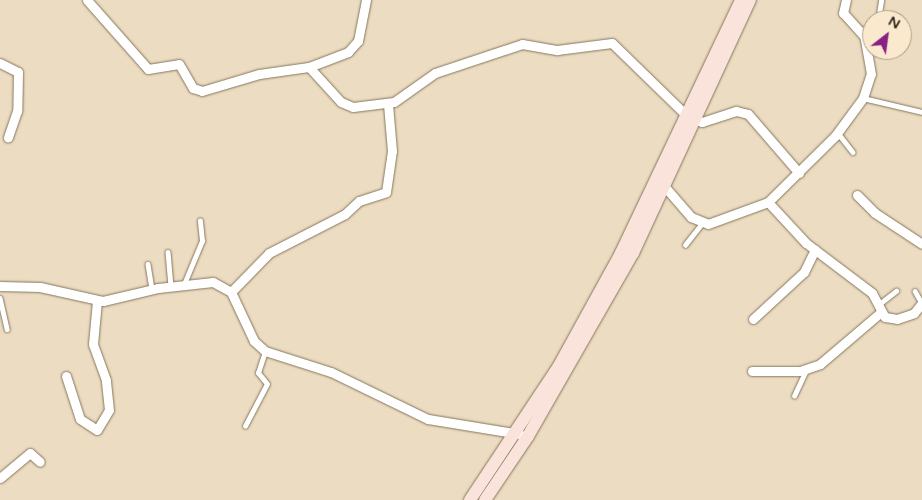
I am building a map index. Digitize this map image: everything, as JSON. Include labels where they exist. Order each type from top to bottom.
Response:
[{"type":"street","points":[[87,0],[148,69],[179,64],[199,91],[259,74],[309,66],[354,48],[366,0]]},
{"type":"street","points":[[485,500],[633,253],[664,187],[741,0]]},
{"type":"street","points":[[470,500],[523,434],[692,118],[750,0]]},
{"type":"street","points":[[664,187],[702,223],[768,202],[838,133],[863,98],[871,74],[860,30],[843,13],[846,0]]},
{"type":"street","points":[[309,66],[346,105],[388,104],[435,73],[486,53],[526,44],[557,50],[612,43],[692,118]]},
{"type":"street","points":[[0,63],[18,72],[17,111],[8,137]]},
{"type":"street","points":[[230,292],[269,253],[345,214],[359,201],[386,192],[392,151],[388,104]]},
{"type":"street","points":[[692,118],[736,111],[748,114],[798,173]]},
{"type":"street","points":[[857,196],[875,213],[922,244]]},
{"type":"street","points":[[768,202],[815,249],[867,289],[879,309],[897,319],[914,313],[922,303]]},
{"type":"street","points":[[753,319],[804,272],[815,249]]},
{"type":"street","points":[[0,286],[40,286],[97,301],[152,289],[212,282],[230,292],[254,341],[264,351],[331,372],[428,419],[523,434]]},
{"type":"street","points":[[66,376],[83,424],[97,430],[108,410],[106,380],[93,344],[97,301]]},
{"type":"street","points":[[752,372],[806,370],[825,361],[879,309]]},
{"type":"street","points":[[0,478],[30,453],[40,462]]},
{"type":"lane","points":[[863,98],[922,112]]},
{"type":"lane","points":[[838,133],[853,152]]},
{"type":"lane","points":[[184,284],[202,241],[200,221]]},
{"type":"lane","points":[[685,245],[702,223]]},
{"type":"lane","points":[[168,252],[171,286]]},
{"type":"lane","points":[[148,264],[152,289]]},
{"type":"lane","points":[[879,309],[896,291]]},
{"type":"lane","points":[[915,291],[922,303]]},
{"type":"lane","points":[[0,298],[7,329]]},
{"type":"lane","points":[[245,426],[267,384],[258,373],[264,351]]},
{"type":"lane","points":[[794,396],[806,370]]}]
